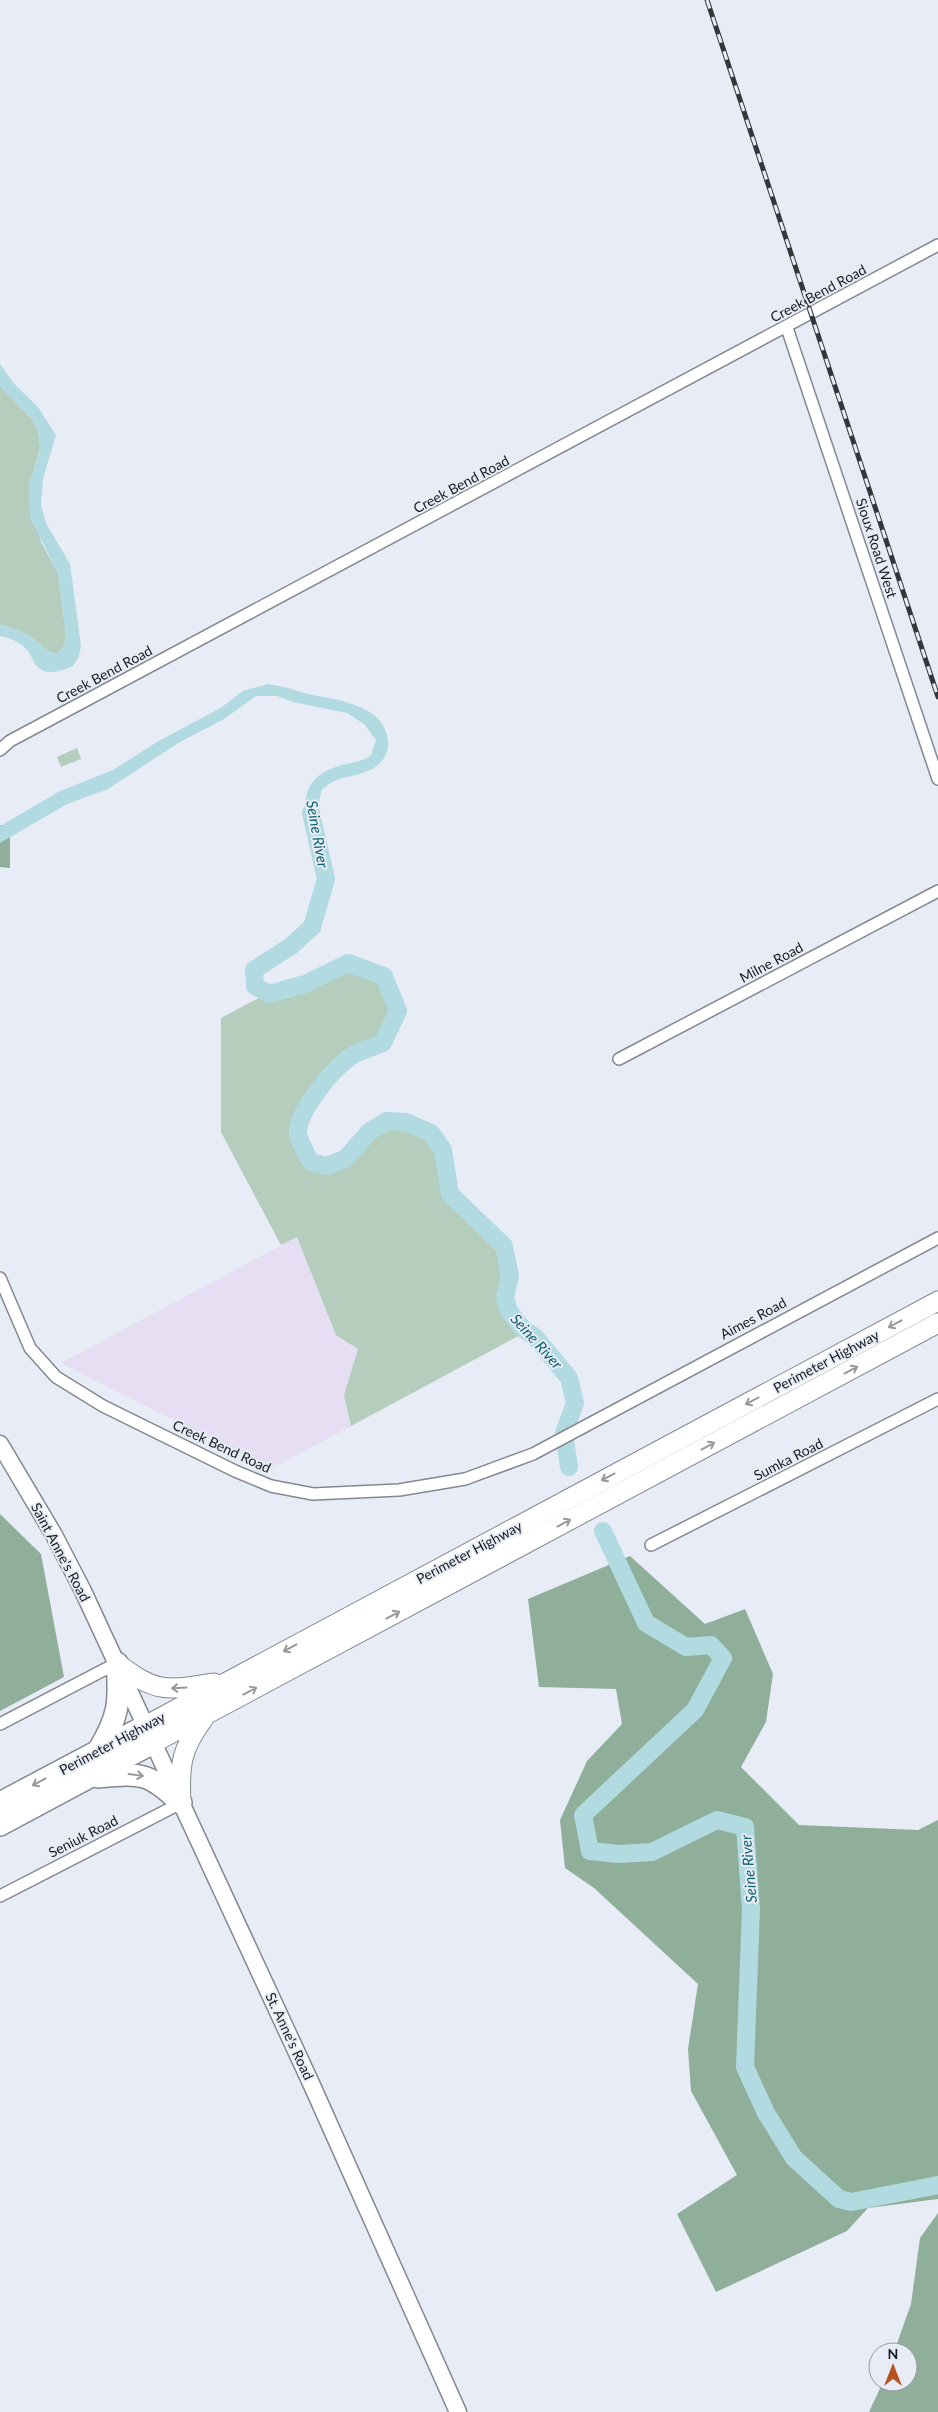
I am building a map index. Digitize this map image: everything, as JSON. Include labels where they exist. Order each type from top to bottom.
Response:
[{"type":"highway","name":"Perimeter Highway","points":[[0,1825],[88,1778],[227,1681],[938,1301]]},
{"type":"highway","name":"Perimeter Highway","points":[[0,1803],[98,1751],[207,1714],[938,1323]]},
{"type":"highway","points":[[116,1663],[142,1682],[156,1687],[184,1688],[227,1681]]},
{"type":"highway","points":[[98,1751],[112,1727],[116,1713],[119,1692],[116,1663]]},
{"type":"highway","points":[[180,1803],[180,1767],[184,1751],[189,1739],[207,1714]]},
{"type":"highway","points":[[88,1778],[139,1774],[162,1785],[180,1803]]},
{"type":"main road","name":"Saint Anne's Road","points":[[0,1444],[59,1544],[116,1663]]},
{"type":"main road","name":"St. Anne's Road","points":[[116,1663],[310,2081],[458,2412]]},
{"type":"street","name":"Creek Bend Road","points":[[0,750],[10,741],[938,246]]},
{"type":"street","name":"Sioux Road West","points":[[787,328],[938,779]]},
{"type":"street","name":"Milne Road","points":[[619,1059],[938,891]]},
{"type":"street","name":"Aimes Road","points":[[583,1427],[938,1238]]},
{"type":"street","name":"Creek Bend Road","points":[[0,1278],[30,1348],[56,1377],[103,1406],[235,1471],[272,1486],[313,1494],[398,1490],[465,1479],[533,1454],[583,1427]]},
{"type":"street","name":"Sumka Road","points":[[651,1546],[938,1399]]},
{"type":"street","points":[[0,1724],[116,1663]]},
{"type":"street","name":"Seniuk Road","points":[[0,1896],[180,1803]]},
{"type":"shaded area","points":[[297,1237],[336,1335],[358,1349],[344,1395],[351,1426],[271,1469],[61,1363]]},
{"type":"green space","points":[[0,386],[31,418],[38,430],[40,448],[29,486],[41,542],[58,573],[66,636],[64,646],[58,653],[46,650],[24,633],[0,625]]},
{"type":"green space","points":[[77,748],[81,759],[61,767],[57,757]]},
{"type":"green space","points":[[0,825],[10,825],[10,868],[0,867]]},
{"type":"green space","points":[[338,964],[358,966],[379,978],[399,999],[399,1018],[395,1028],[385,1038],[355,1053],[342,1064],[332,1077],[309,1110],[304,1121],[300,1141],[303,1150],[310,1159],[322,1167],[343,1158],[375,1127],[386,1121],[409,1123],[429,1132],[438,1140],[443,1148],[448,1177],[457,1200],[462,1207],[494,1235],[503,1250],[506,1262],[499,1301],[502,1311],[524,1333],[351,1426],[344,1395],[358,1349],[336,1335],[297,1237],[281,1245],[221,1132],[221,1018],[266,994],[279,994],[294,989],[327,967]]},
{"type":"green space","points":[[0,1514],[41,1554],[64,1677],[0,1711]]},
{"type":"green space","points":[[630,1556],[705,1624],[745,1609],[773,1674],[766,1722],[741,1767],[799,1825],[918,1830],[938,1820],[938,2199],[868,2208],[847,2231],[716,2292],[677,2214],[737,2175],[691,2091],[688,2049],[698,1984],[594,1888],[565,1868],[560,1820],[587,1761],[622,1724],[616,1689],[539,1687],[528,1599]]},
{"type":"green space","points":[[938,2213],[938,2412],[869,2412],[878,2392],[918,2392],[918,2342],[898,2342],[911,2304],[920,2238]]},
{"type":"water","points":[[0,364],[16,386],[38,407],[56,435],[43,479],[41,505],[46,523],[70,564],[81,646],[79,656],[73,666],[54,672],[40,669],[23,646],[14,640],[0,636],[0,625],[20,631],[50,652],[58,653],[64,646],[66,636],[58,573],[30,518],[29,486],[40,448],[38,430],[31,418],[0,386]]},
{"type":"water","points":[[268,684],[357,706],[378,718],[385,728],[388,747],[381,762],[373,769],[334,781],[321,791],[318,810],[324,832],[312,838],[308,825],[305,802],[311,784],[318,776],[328,770],[365,759],[371,755],[376,740],[364,724],[347,713],[293,702],[277,696],[256,696],[224,719],[180,742],[108,789],[67,804],[0,843],[0,826],[60,791],[113,770],[157,742],[222,707],[243,691]]},
{"type":"waterway","name":"Seine River","points":[[311,813],[326,879],[312,927],[291,946],[254,970],[255,986],[269,994],[305,984],[348,963],[384,976],[398,1011],[383,1043],[349,1058],[315,1094],[302,1116],[298,1134],[300,1141],[311,1162],[326,1166],[345,1159],[370,1131],[387,1121],[406,1122],[431,1133],[443,1150],[450,1194],[504,1246],[510,1276],[505,1297],[509,1311],[522,1328],[535,1337],[569,1378],[575,1403],[564,1433],[569,1467]]},
{"type":"waterway","name":"Seine River","points":[[603,1531],[646,1623],[686,1647],[711,1645],[723,1658],[695,1710],[583,1815],[590,1851],[619,1854],[652,1852],[717,1820],[745,1827],[751,1909],[745,2067],[766,2113],[794,2158],[839,2199],[851,2202],[938,2185]]},
{"type":"railway","points":[[707,0],[938,697]]}]
